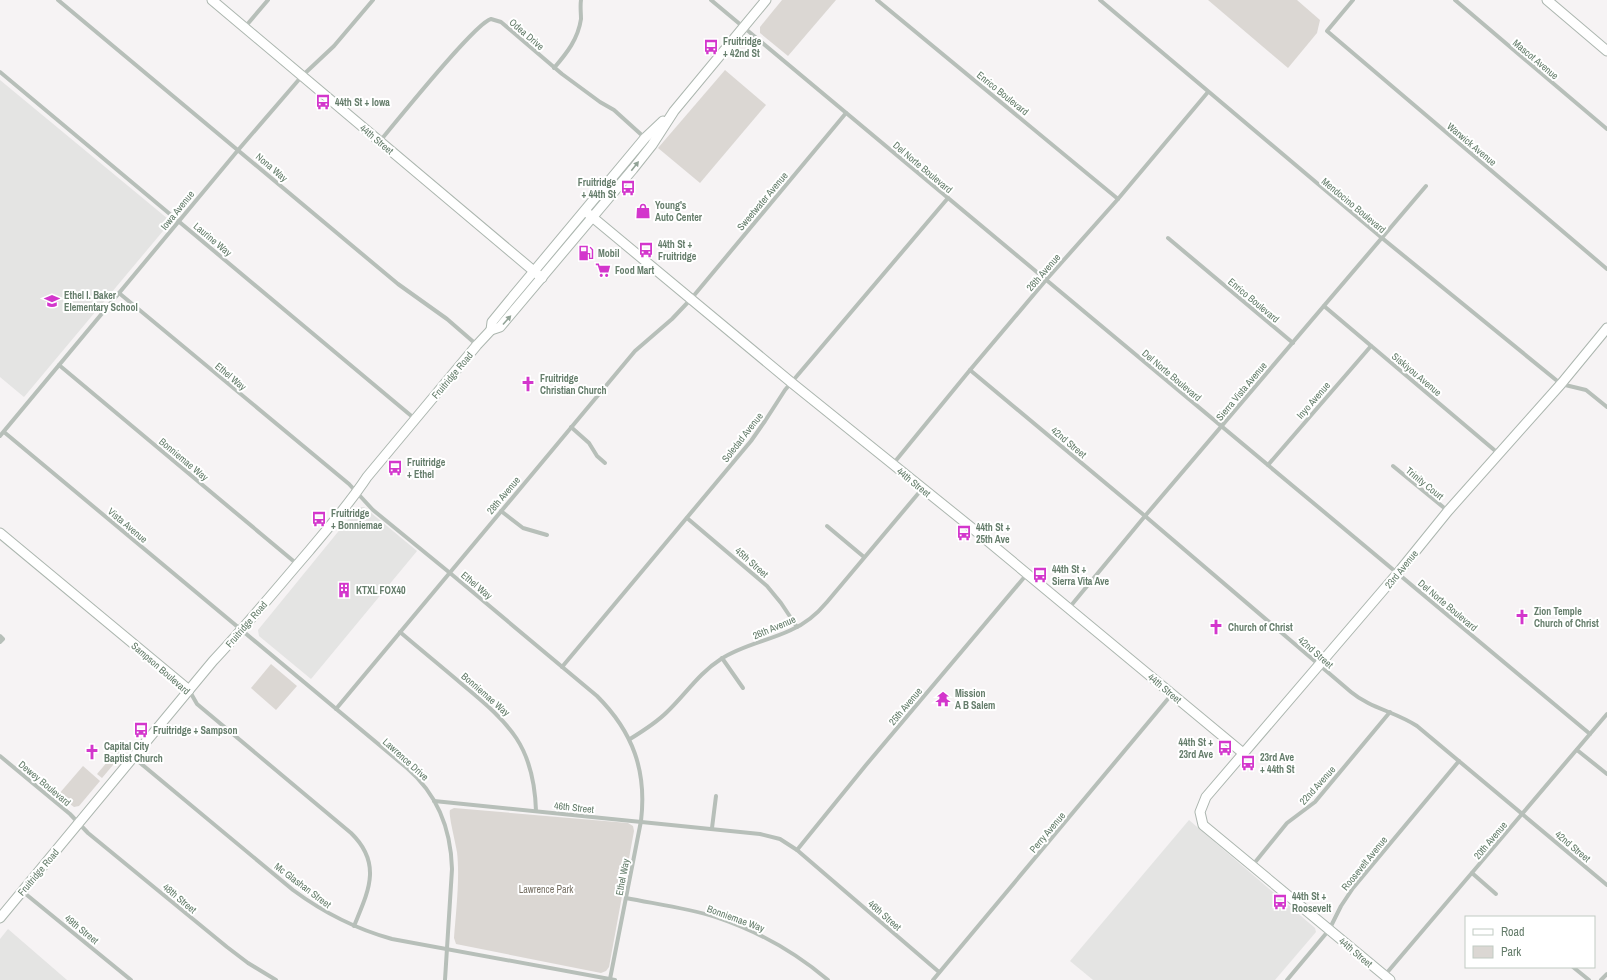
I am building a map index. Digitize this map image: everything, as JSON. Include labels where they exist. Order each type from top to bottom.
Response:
[{"type":"street","name":"Nona Way","points":[[58,0],[398,284],[447,319],[477,345]]},
{"type":"street","name":"44th Street","points":[[212,0],[542,278]]},
{"type":"street","points":[[245,28],[268,0]]},
{"type":"street","name":"Iowa Avenue","points":[[0,436],[238,149],[302,76],[334,46],[373,0]]},
{"type":"street","points":[[554,68],[566,55],[577,35],[580,21],[581,0]]},
{"type":"street","points":[[711,0],[743,27]]},
{"type":"street","name":"Fruitridge Road","points":[[0,918],[132,757],[213,661],[242,630],[357,493],[367,477],[477,345],[491,330],[500,327],[593,217],[652,145],[674,111],[766,0]]},
{"type":"street","name":"Enrico Boulevard","points":[[877,0],[1118,199]]},
{"type":"street","name":"Mendocino Boulevard","points":[[1100,0],[1382,238],[1561,384],[1586,390],[1607,407]]},
{"type":"street","name":"Warwick Avenue","points":[[1353,0],[1327,31],[1607,269]]},
{"type":"street","name":"Mascot Avenue","points":[[1455,0],[1607,129]]},
{"type":"street","points":[[1547,0],[1607,51]]},
{"type":"street","name":"Odea Drive","points":[[380,142],[456,52],[487,20],[494,19],[501,22],[576,85],[614,110],[645,138]]},
{"type":"street","name":"Del Norte Boulevard","points":[[743,27],[1590,734]]},
{"type":"street","name":"Laurine Way","points":[[0,72],[416,419]]},
{"type":"street","name":"26th Avenue","points":[[892,464],[1046,280],[1118,199],[1208,92]]},
{"type":"street","name":"Fruitridge Road","points":[[491,330],[492,322],[645,138],[674,111]]},
{"type":"street","name":"Sweetwater Avenue","points":[[691,299],[846,113]]},
{"type":"street","name":"Sierra Vista Avenue","points":[[1068,608],[1426,186]]},
{"type":"street","name":"Soledad Avenue","points":[[562,667],[759,431],[780,397],[948,198]]},
{"type":"street","name":"44th Street","points":[[585,211],[1243,753]]},
{"type":"street","name":"Enrico Boulevard","points":[[1168,238],[1293,343]]},
{"type":"street","name":"Ethel Way","points":[[119,293],[349,484],[373,510],[562,667],[607,706],[623,727],[630,739],[641,773],[643,790],[641,821],[610,979]]},
{"type":"street","name":"28th Avenue","points":[[336,709],[635,351],[672,319],[691,299]]},
{"type":"street","name":"Siskiyou Avenue","points":[[1324,306],[1500,454]]},
{"type":"street","name":"23rd Avenue","points":[[1200,812],[1206,797],[1243,753],[1397,574],[1448,511],[1561,384],[1607,328]]},
{"type":"street","name":"Inyo Avenue","points":[[1268,465],[1371,346]]},
{"type":"street","name":"Bonniemae Way","points":[[59,365],[297,564]]},
{"type":"street","name":"42nd Street","points":[[970,370],[1145,516],[1357,697],[1400,716],[1417,726],[1607,885]]},
{"type":"street","points":[[571,427],[589,443],[596,456],[605,463]]},
{"type":"street","name":"Vista Avenue","points":[[4,432],[242,630]]},
{"type":"street","name":"Trinity Court","points":[[1393,466],[1448,511]]},
{"type":"street","name":"26th Avenue","points":[[630,739],[649,727],[666,713],[701,674],[722,658],[797,627],[820,610],[922,489]]},
{"type":"street","points":[[500,511],[523,528],[547,535]]},
{"type":"street","name":"45th Street","points":[[687,518],[767,586],[782,603],[797,627]]},
{"type":"street","points":[[827,526],[864,557]]},
{"type":"street","name":"Sampson Boulevard","points":[[0,533],[189,690],[197,704],[351,833],[362,846],[369,861],[370,880],[369,889],[354,926]]},
{"type":"street","name":"25th Avenue","points":[[798,850],[866,765],[1027,574]]},
{"type":"street","name":"Lawrence Drive","points":[[242,630],[410,771],[424,785],[434,801],[444,821],[452,851],[446,980]]},
{"type":"street","name":"Bonniemae Way","points":[[400,632],[492,708],[509,727],[525,752],[530,767],[535,792],[536,811]]},
{"type":"street","points":[[0,636],[3,638],[0,642]]},
{"type":"street","points":[[722,658],[743,688]]},
{"type":"street","name":"Perry Avenue","points":[[933,980],[1172,694]]},
{"type":"street","name":"22nd Avenue","points":[[1252,866],[1288,823],[1315,802],[1390,712]]},
{"type":"street","name":"20th Avenue","points":[[1387,978],[1472,873],[1607,714]]},
{"type":"street","points":[[1577,750],[1607,774]]},
{"type":"street","name":"Dewey Boulevard","points":[[0,756],[78,823]]},
{"type":"street","name":"Mc Glashan Street","points":[[132,757],[307,900],[335,918],[392,939],[615,980]]},
{"type":"street","name":"Roosevelt Avenue","points":[[1287,980],[1329,930],[1341,906],[1353,888],[1459,761]]},
{"type":"street","points":[[712,828],[716,796]]},
{"type":"street","name":"46th Street","points":[[434,801],[712,828],[760,834],[780,839],[798,850],[939,972]]},
{"type":"street","name":"44th Street","points":[[1200,812],[1203,825],[1387,978]]},
{"type":"street","name":"48th Street","points":[[78,823],[88,833],[227,947],[248,963],[276,980]]},
{"type":"street","points":[[1472,873],[1496,894]]},
{"type":"street","name":"49th Street","points":[[22,891],[131,980]]},
{"type":"street","name":"Bonniemae Way","points":[[626,898],[715,917],[755,932],[792,953],[828,980]]},
{"type":"street","points":[[1574,968],[1589,980]]},
{"type":"street","points":[[1601,980],[1607,974]]},
{"type":"shaded area","name":"Ethel I. Baker Elementary School","points":[[0,80],[168,219],[168,225],[24,397],[0,377]]},
{"type":"shaded area","points":[[360,507],[364,507],[417,551],[311,679],[259,636],[258,630],[355,511]]},
{"type":"shaded area","points":[[1189,820],[1315,928],[1316,932],[1275,980],[1093,980],[1070,961]]},
{"type":"shaded area","points":[[8,929],[67,980],[0,980],[0,939]]},
{"type":"green space","points":[[782,0],[836,0],[788,56],[760,33],[760,27]]},
{"type":"green space","points":[[1208,0],[1297,0],[1320,20],[1317,33],[1288,68]]},
{"type":"green space","points":[[725,70],[766,105],[700,183],[658,148]]},
{"type":"green space","points":[[271,664],[297,686],[276,710],[251,688]]},
{"type":"green space","points":[[124,742],[129,746],[102,778],[97,774]]},
{"type":"green space","points":[[83,766],[100,781],[79,806],[74,807],[58,795]]},
{"type":"green space","name":"Lawrence Park","points":[[454,808],[628,823],[633,826],[634,831],[609,967],[606,971],[601,973],[456,944],[454,938],[458,862],[450,813],[450,810]]},
{"type":"place","name":"Fruitridge + 42nd St","points":[[711,47]]},
{"type":"place","name":"44th St + Iowa","points":[[323,102]]},
{"type":"place","name":"Fruitridge + 44th St","points":[[628,188]]},
{"type":"place","name":"Young's Auto Center","points":[[643,211]]},
{"type":"place","name":"44th St + Fruitridge","points":[[646,250]]},
{"type":"place","name":"Mobil","points":[[586,253]]},
{"type":"place","name":"Food Mart","points":[[603,270]]},
{"type":"place","name":"Ethel I. Baker Elementary School","points":[[52,301]]},
{"type":"place","name":"Fruitridge Christian Church","points":[[528,384]]},
{"type":"place","name":"Fruitridge + Ethel","points":[[395,468]]},
{"type":"place","name":"Fruitridge + Bonniemae","points":[[319,519]]},
{"type":"place","name":"44th St + 25th Ave","points":[[964,533]]},
{"type":"place","name":"44th St + Sierra Vita Ave","points":[[1040,575]]},
{"type":"place","name":"KTXL FOX40","points":[[344,590]]},
{"type":"place","name":"Zion Temple Church of Christ","points":[[1522,617]]},
{"type":"place","name":"Church of Christ","points":[[1216,627]]},
{"type":"place","name":"Mission A B Salem","points":[[943,699]]},
{"type":"place","name":"Fruitridge + Sampson","points":[[141,730]]},
{"type":"place","name":"44th St + 23rd Ave","points":[[1225,748]]},
{"type":"place","name":"Capital City Baptist Church","points":[[92,752]]},
{"type":"place","name":"23rd Ave + 44th St","points":[[1248,763]]},
{"type":"place","name":"44th St + Roosevelt","points":[[1280,902]]}]
